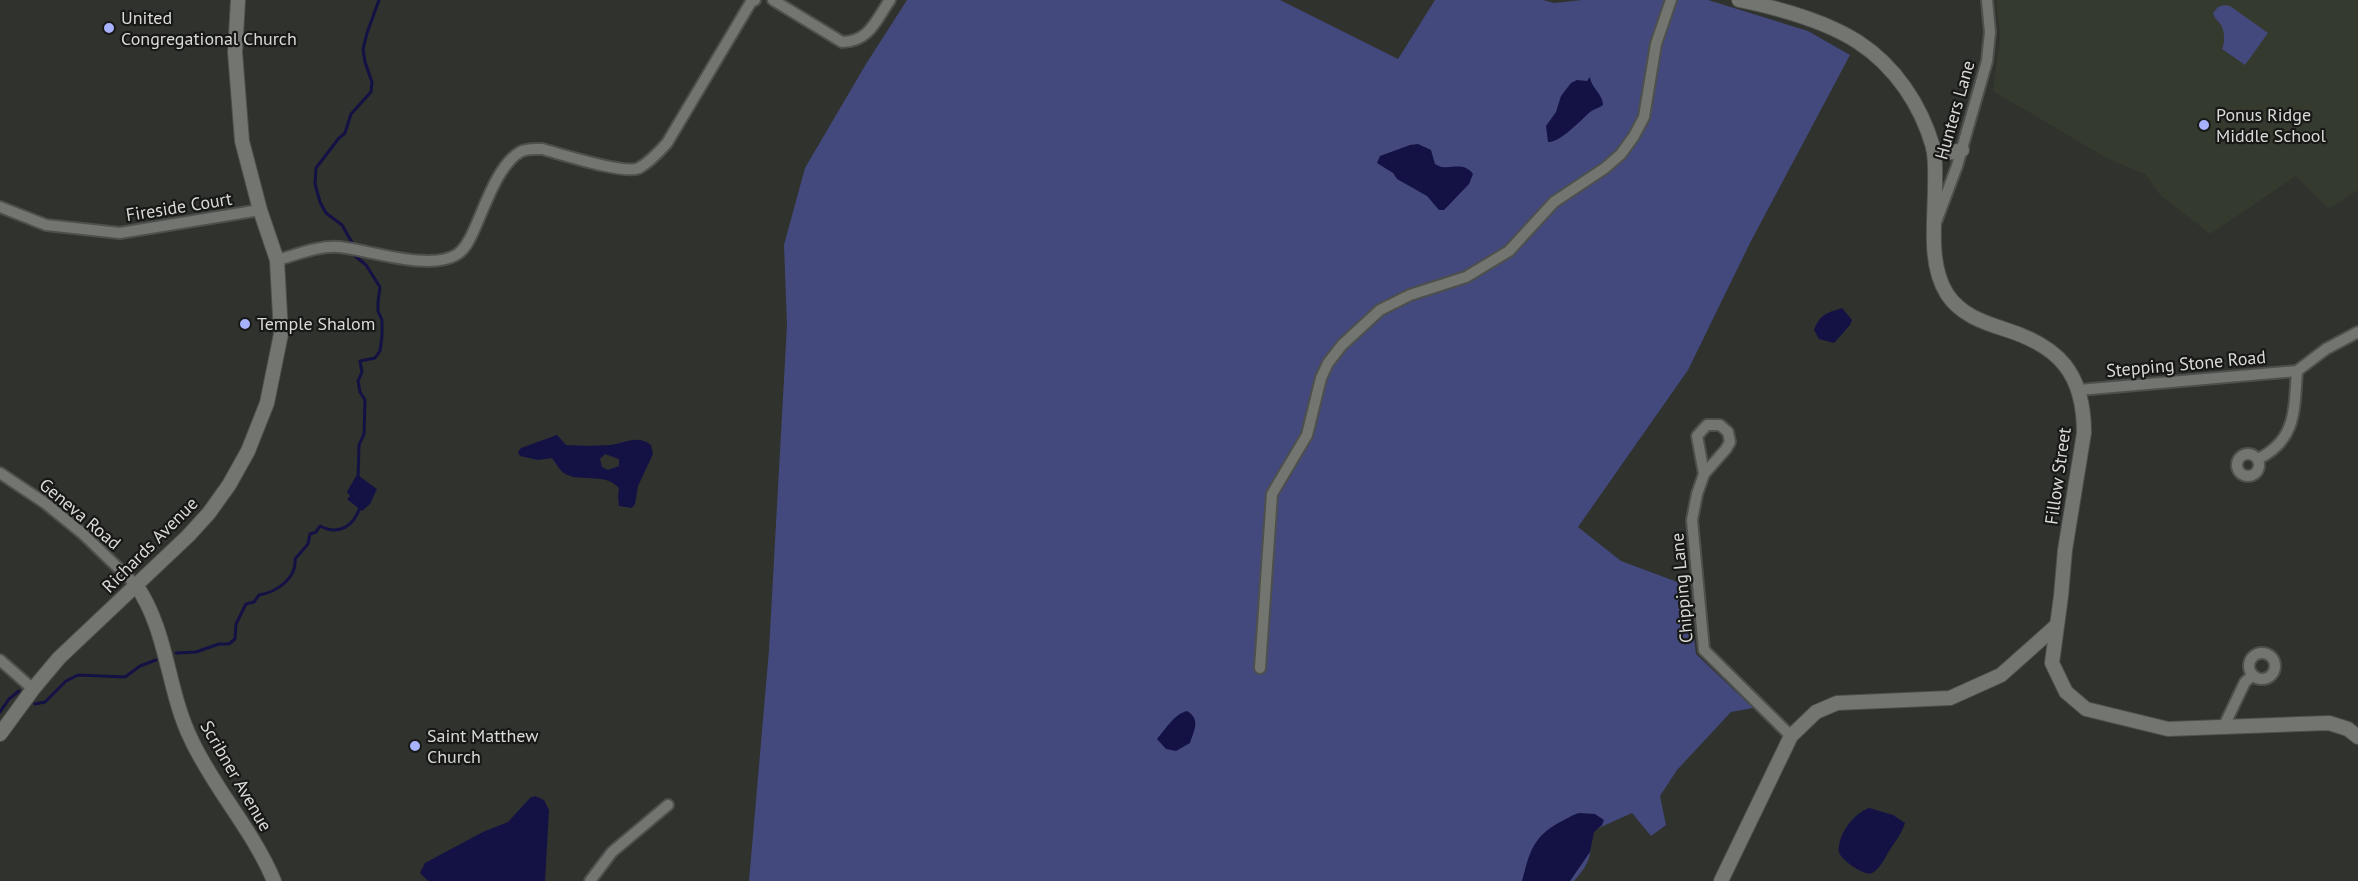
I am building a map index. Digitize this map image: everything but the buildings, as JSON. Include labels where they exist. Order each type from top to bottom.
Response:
[{"type":"street","name":"Richards Avenue","points":[[0,734],[59,658],[209,513],[240,466],[258,430],[267,403],[281,334],[277,260],[260,210],[242,141],[235,52],[238,0]]},
{"type":"street","points":[[277,260],[327,247],[339,247],[404,260],[445,260],[455,256],[469,240],[502,170],[521,152],[531,148],[620,170],[637,169],[667,143],[751,2],[755,0]]},
{"type":"street","points":[[773,0],[842,42],[855,42],[863,38],[890,0]]},
{"type":"street","points":[[1260,668],[1272,494],[1307,435],[1321,378],[1328,363],[1342,345],[1380,310],[1410,295],[1466,277],[1509,251],[1554,202],[1605,168],[1621,154],[1640,127],[1647,106],[1656,44],[1671,0]]},
{"type":"street","name":"Fillow Street","points":[[1739,0],[1817,23],[1858,42],[1890,68],[1918,110],[1933,148],[1935,254],[1938,276],[1954,302],[1977,320],[2029,337],[2049,349],[2067,366],[2079,390],[2084,416],[2084,433],[2065,550],[2052,663],[2066,693],[2086,709],[2168,729],[2329,723],[2348,729],[2358,737]]},
{"type":"street","name":"Hunters Lane","points":[[1935,225],[1980,92],[1989,48],[1987,0]]},
{"type":"street","points":[[1933,148],[1952,154],[1962,150]]},
{"type":"street","name":"Fireside Court","points":[[0,207],[46,225],[120,233],[260,210]]},
{"type":"street","points":[[2258,459],[2272,452],[2285,438],[2293,417],[2297,371],[2326,349],[2358,332]]},
{"type":"street","name":"Stepping Stone Road","points":[[2079,390],[2297,371]]},
{"type":"street","name":"Geneva Road","points":[[0,473],[45,503],[82,533],[136,585]]},
{"type":"street","name":"Chipping Lane","points":[[1704,474],[1696,494],[1692,533],[1704,650],[1791,736]]},
{"type":"street","name":"Scribner Avenue","points":[[136,585],[144,596],[155,623],[190,738],[207,770],[262,857],[274,881]]},
{"type":"street","points":[[1721,881],[1791,736],[1816,712],[1838,703],[1950,698],[2001,675],[2056,626]]},
{"type":"street","points":[[0,660],[33,689]]},
{"type":"street","points":[[2223,728],[2245,682],[2253,675]]},
{"type":"street","points":[[590,881],[612,852],[659,815],[668,805]]},
{"type":"shaded area","points":[[907,0],[1280,0],[1398,59],[1435,0],[1543,0],[1554,3],[1582,0],[1708,0],[1808,31],[1850,55],[1750,243],[1688,370],[1578,527],[1621,561],[1688,586],[1696,654],[1753,708],[1731,712],[1677,770],[1660,796],[1666,825],[1651,836],[1632,813],[1590,832],[1589,859],[1574,881],[749,881],[769,650],[787,325],[784,245],[805,168],[866,64]]},
{"type":"shaded area","name":"Ponus Ridge Middle School","points":[[1996,0],[2358,0],[2358,190],[2329,209],[2296,176],[2210,234],[2160,195],[2145,174],[2108,159],[1993,91],[2000,37]]},
{"type":"shaded area","points":[[2230,6],[2268,33],[2245,65],[2222,49],[2223,31],[2213,13],[2218,7]]},
{"type":"shaded area","points":[[1590,77],[1603,105],[1590,112],[1564,135],[1548,142],[1546,126],[1556,112],[1561,96],[1571,83],[1577,80],[1587,81]]},
{"type":"shaded area","points":[[1418,144],[1431,150],[1435,164],[1445,167],[1464,167],[1473,174],[1469,184],[1444,210],[1439,210],[1427,196],[1397,179],[1393,173],[1377,163],[1380,156]]},
{"type":"shaded area","points":[[1842,308],[1852,320],[1850,325],[1834,343],[1819,339],[1814,330],[1819,321],[1828,313]]},
{"type":"shaded area","points":[[557,435],[566,445],[610,445],[641,440],[651,445],[653,454],[638,486],[635,504],[632,508],[619,506],[619,488],[613,483],[606,480],[570,476],[561,470],[552,458],[538,460],[520,456],[518,452],[521,448]],"holes":[[[605,454],[619,459],[619,466],[608,470],[602,467],[600,459]]]},
{"type":"shaded area","points":[[356,476],[377,489],[370,504],[362,511],[347,499],[350,496],[347,492]]},
{"type":"shaded area","points":[[1187,711],[1195,721],[1190,743],[1176,751],[1166,749],[1157,739],[1174,719]]},
{"type":"shaded area","points":[[535,796],[544,800],[549,810],[545,881],[428,881],[420,873],[425,863],[483,832],[508,822],[530,798]]},
{"type":"shaded area","points":[[1869,808],[1893,815],[1905,823],[1882,864],[1869,874],[1853,867],[1844,859],[1840,855],[1839,845],[1852,820]]},
{"type":"shaded area","points":[[1579,813],[1595,814],[1604,820],[1594,832],[1590,852],[1570,881],[1522,881],[1534,845],[1539,839],[1552,827]]},
{"type":"waterway","points":[[354,246],[342,225],[326,213],[320,202],[315,184],[316,168],[345,133],[351,114],[371,92],[372,82],[363,49],[379,0]]},
{"type":"waterway","points":[[355,256],[366,265],[380,287],[378,311],[382,320],[380,351],[375,358],[360,361],[362,372],[358,381],[360,392],[365,400],[364,434],[359,445],[358,479]]},
{"type":"waterway","points":[[176,653],[196,652],[219,644],[229,644],[235,639],[236,624],[246,604],[254,602],[259,595],[279,587],[289,578],[295,566],[295,559],[308,544],[310,534],[316,532],[320,526],[333,530],[345,527],[354,519],[360,507]]},
{"type":"waterway","points":[[35,704],[45,702],[66,681],[78,675],[125,677],[140,666],[156,660]]},
{"type":"waterway","points":[[0,712],[9,699],[19,691]]},
{"type":"place","name":"United Congregational Church","points":[[109,28]]},
{"type":"place","name":"Ponus Ridge Middle School","points":[[2204,125]]},
{"type":"place","name":"Temple Shalom","points":[[245,324]]},
{"type":"place","name":"Saint Matthew Church","points":[[415,746]]}]
